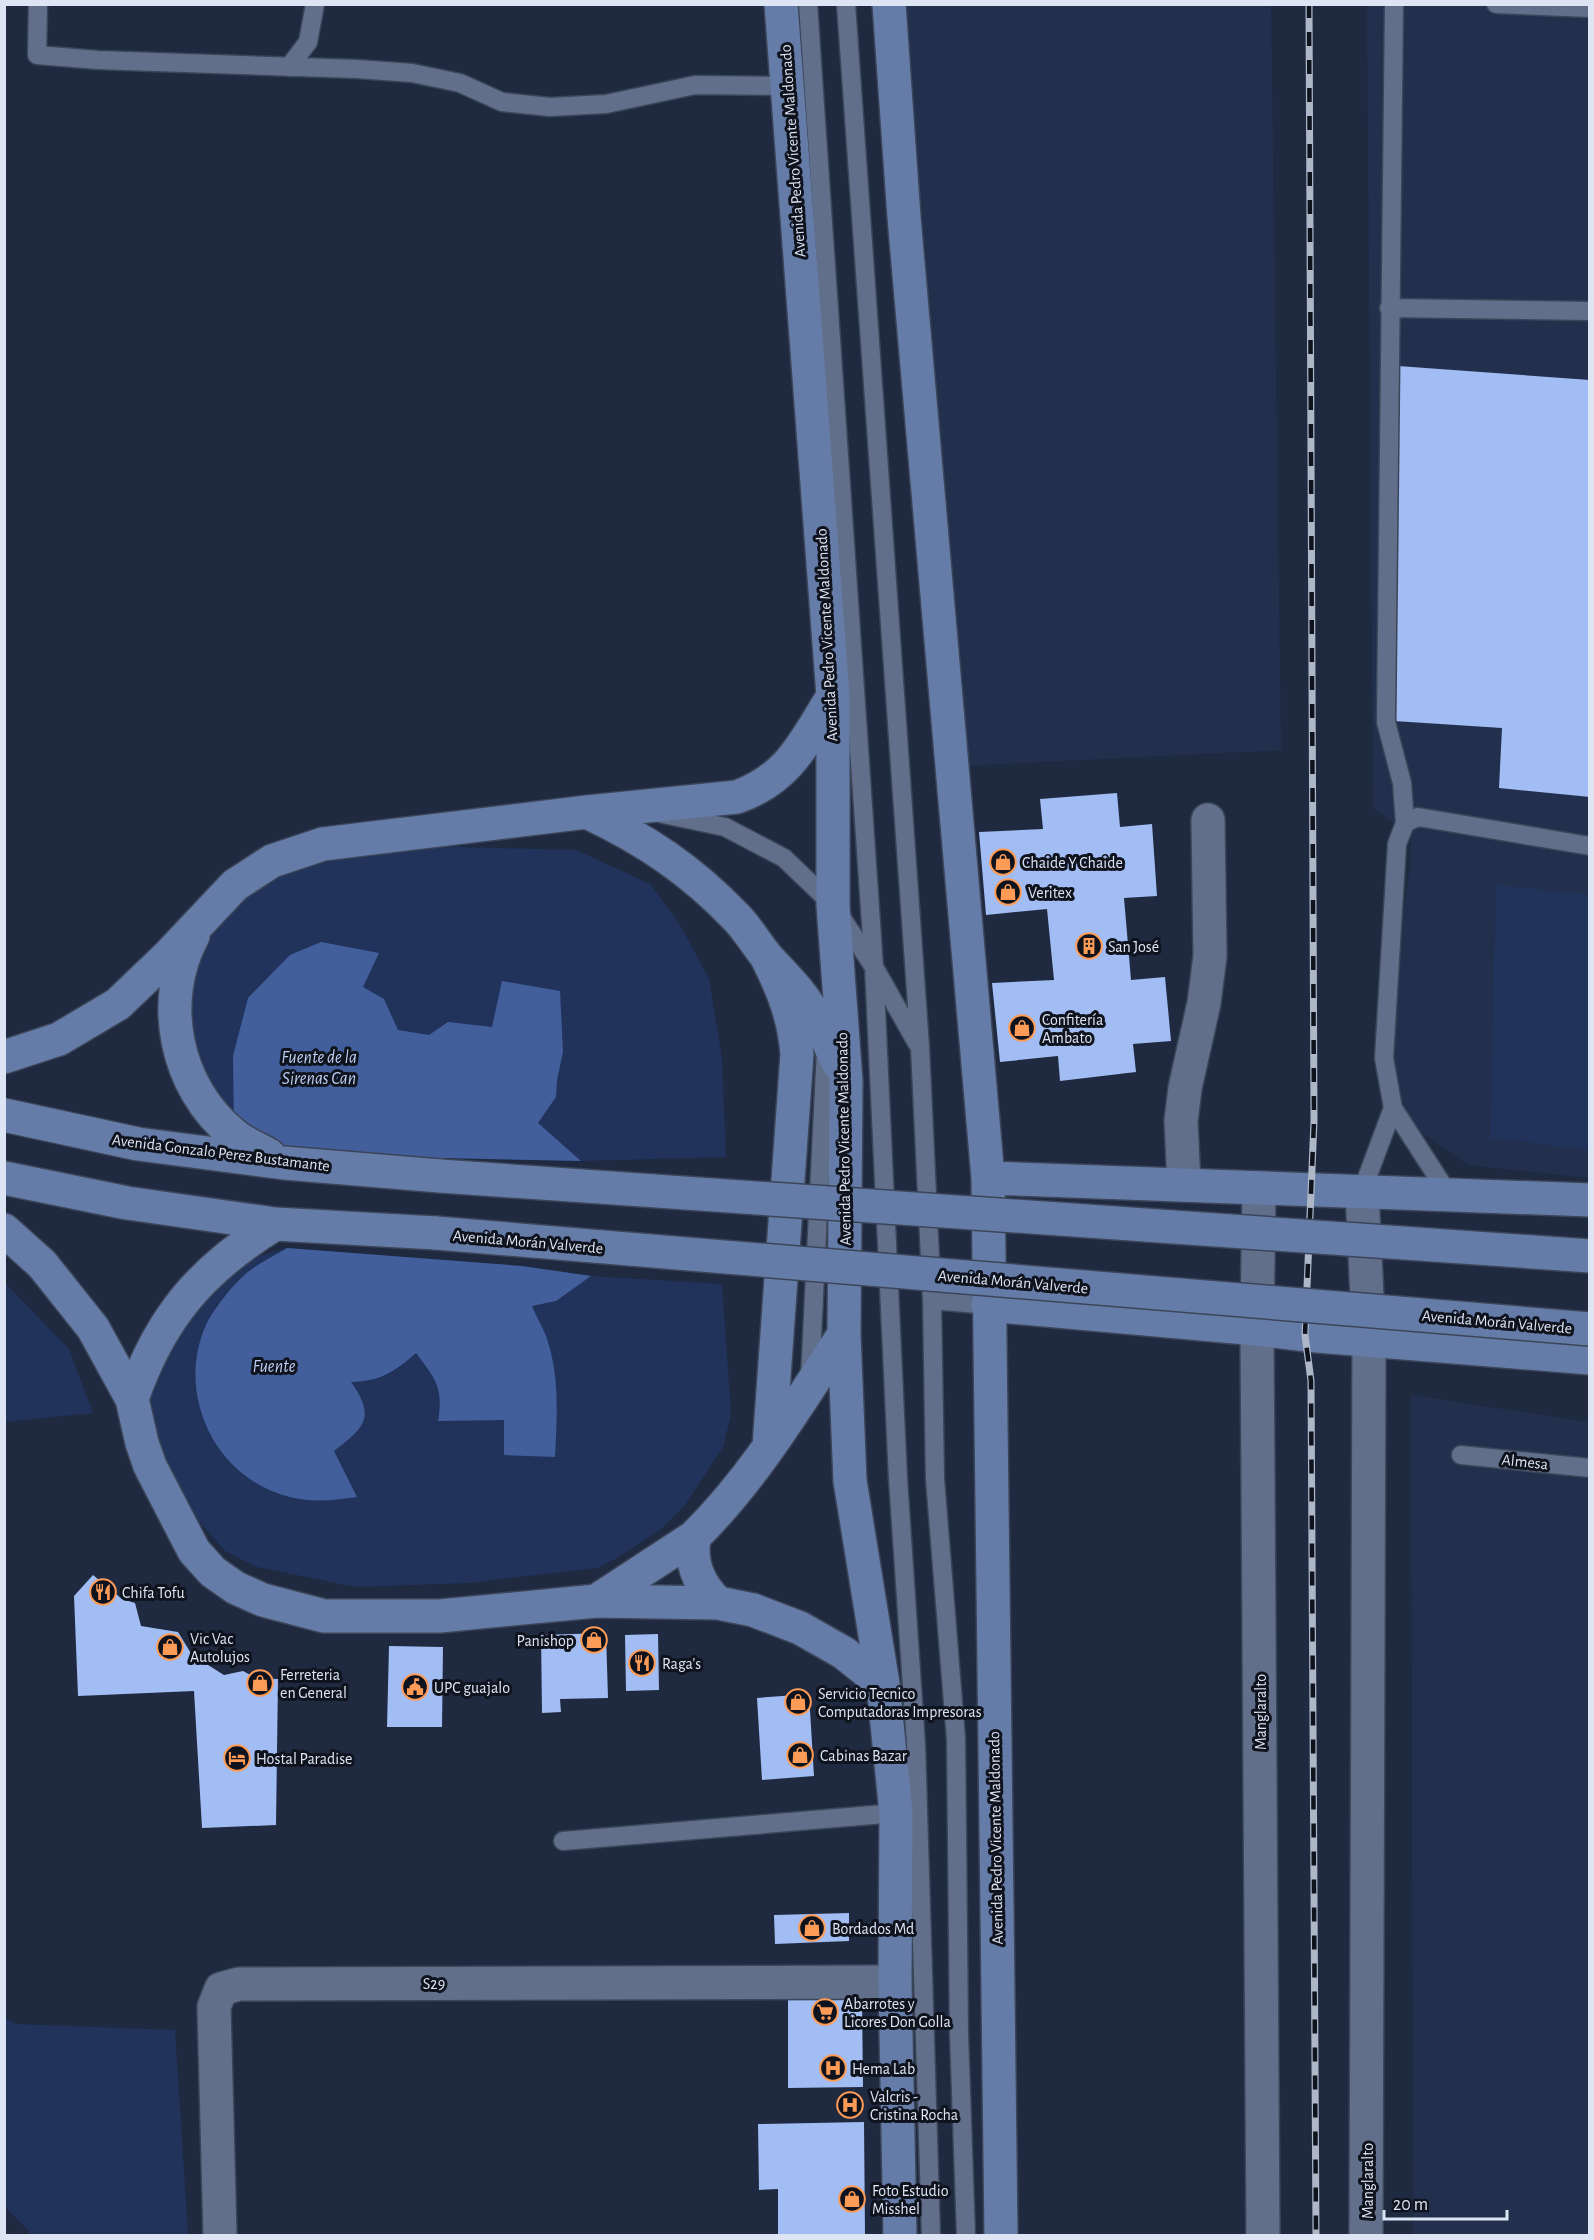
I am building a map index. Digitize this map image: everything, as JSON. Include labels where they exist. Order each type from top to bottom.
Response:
[{"type":"main road","name":"Avenida Pedro Vicente Maldonado","points":[[781,4],[833,696],[833,905],[846,1081],[844,1334],[850,1480],[883,1684],[896,1813],[895,1982],[900,2235]]},
{"type":"main road","name":"Avenida Pedro Vicente Maldonado","points":[[889,4],[904,217],[988,1178],[1000,2235]]},
{"type":"main road","points":[[4,1057],[59,1039],[118,1004],[235,885],[273,861],[323,844],[587,812],[737,797],[755,790],[776,777],[794,758],[833,696]]},
{"type":"main road","points":[[587,812],[629,832],[668,857],[704,886],[738,919],[766,956],[799,992],[826,1035],[846,1081]]},
{"type":"main road","points":[[1184,1185],[1181,1121],[1210,956],[1208,820]]},
{"type":"main road","points":[[200,923],[189,944],[176,986],[177,1038],[188,1075],[207,1108],[234,1136],[284,1163]]},
{"type":"main road","points":[[766,956],[788,1003],[796,1034],[797,1054],[769,1447]]},
{"type":"main road","name":"Avenida Gonzalo Perez Bustamante","points":[[4,1115],[138,1144],[284,1163],[440,1176],[1590,1256]]},
{"type":"main road","points":[[4,1178],[127,1203],[275,1224]]},
{"type":"main road","points":[[988,1178],[1590,1200]]},
{"type":"main road","name":"Manglaralto","points":[[1258,1188],[1263,2235]]},
{"type":"main road","name":"Manglaralto","points":[[1362,1191],[1369,1339],[1366,2235]]},
{"type":"main road","points":[[132,1399],[160,1335],[185,1298],[211,1270],[242,1245],[275,1224]]},
{"type":"main road","name":"Avenida Morán Valverde","points":[[275,1224],[436,1233],[1590,1329]]},
{"type":"main road","points":[[4,1230],[42,1264],[93,1328],[132,1399],[150,1466],[194,1551],[213,1572],[236,1588],[254,1596],[324,1616],[440,1616],[596,1601],[718,1603],[753,1610],[800,1628],[844,1653],[883,1684]]},
{"type":"main road","points":[[988,1305],[1305,1335],[1590,1358]]},
{"type":"main road","points":[[596,1601],[694,1537],[734,1495],[769,1447],[844,1334]]},
{"type":"main road","points":[[694,1537],[692,1550],[696,1573],[709,1594],[718,1603]]},
{"type":"main road","name":"S29","points":[[220,2235],[214,2007],[221,1989],[239,1984],[895,1982]]},
{"type":"lane","points":[[38,4],[37,55],[98,60],[412,73],[460,82],[502,102],[550,107],[606,104],[695,85],[787,86]]},
{"type":"lane","points":[[289,67],[308,42],[315,4]]},
{"type":"lane","points":[[808,4],[874,967],[898,1479],[916,1745],[931,2235]]},
{"type":"lane","points":[[846,4],[920,1047],[932,1299],[935,1479],[956,1739],[959,2034],[966,2235]]},
{"type":"lane","points":[[1394,4],[1386,722],[1402,783],[1405,823],[1398,844],[1384,1058],[1393,1108],[1449,1195]]},
{"type":"lane","points":[[1496,4],[1590,8]]},
{"type":"lane","points":[[1389,308],[1590,310]]},
{"type":"lane","points":[[587,812],[658,813],[725,827],[784,858],[833,905],[874,967],[920,1047]]},
{"type":"lane","points":[[1405,823],[1418,817],[1590,846]]},
{"type":"lane","points":[[809,1386],[826,1035]]},
{"type":"lane","points":[[1362,1191],[1393,1108]]},
{"type":"lane","points":[[932,1299],[988,1305]]},
{"type":"lane","name":"Almesa","points":[[1461,1455],[1590,1468]]},
{"type":"lane","points":[[883,1684],[916,1745]]},
{"type":"lane","points":[[563,1841],[896,1813]]},
{"type":"shaded area","points":[[887,5],[1271,5],[1281,750],[941,767]]},
{"type":"shaded area","points":[[1367,5],[1589,5],[1589,1178],[1469,1165],[1415,1128],[1384,1058],[1411,858],[1411,836],[1373,808]]},
{"type":"shaded area","points":[[454,847],[576,850],[650,884],[680,925],[709,979],[722,1059],[726,1157],[581,1161],[304,1155],[197,1092],[180,970],[272,861]]},
{"type":"shaded area","points":[[1496,885],[1589,895],[1589,1150],[1490,1138]]},
{"type":"shaded area","points":[[287,1248],[522,1266],[591,1276],[722,1284],[731,1414],[723,1447],[685,1505],[660,1530],[597,1568],[468,1583],[356,1587],[257,1567],[225,1551],[150,1466],[140,1377],[235,1263]]},
{"type":"shaded area","points":[[4,1282],[69,1349],[93,1413],[5,1422]]},
{"type":"shaded area","points":[[1411,1395],[1589,1422],[1589,2235],[1413,2235]]},
{"type":"shaded area","points":[[4,2017],[16,2024],[175,2030],[188,2235],[30,2235],[29,2231],[5,2207]]},
{"type":"water","name":"Fuente de la Sirenas Can","points":[[321,942],[379,953],[363,987],[384,999],[398,1030],[429,1035],[448,1022],[492,1027],[502,981],[560,991],[563,1052],[556,1097],[538,1123],[581,1161],[304,1155],[234,1136],[233,1056],[248,998],[290,955]]},
{"type":"water","name":"Fuente","points":[[287,1248],[522,1266],[591,1276],[556,1301],[532,1306],[546,1336],[554,1366],[556,1381],[555,1457],[504,1455],[504,1420],[438,1421],[439,1392],[433,1377],[416,1353],[386,1374],[371,1380],[351,1382],[363,1404],[364,1421],[353,1435],[334,1451],[357,1497],[324,1500],[299,1499],[264,1487],[241,1472],[222,1453],[208,1430],[199,1405],[196,1378],[198,1351],[206,1325],[220,1302],[252,1269]]},
{"type":"building","points":[[1398,366],[1590,380],[1590,797],[1499,788],[1502,728],[1394,721]]},
{"type":"building","name":"San José","points":[[1117,793],[1120,827],[1152,824],[1157,896],[1124,898],[1131,980],[1165,977],[1171,1041],[1133,1044],[1136,1072],[1060,1081],[1058,1056],[1000,1062],[992,983],[1054,980],[1047,909],[986,915],[979,832],[1043,829],[1040,799]]},
{"type":"building","points":[[93,1575],[122,1599],[135,1603],[141,1626],[178,1632],[192,1655],[224,1675],[243,1671],[258,1679],[278,1679],[276,1825],[202,1828],[194,1691],[78,1696],[74,1596]]},
{"type":"building","points":[[606,1633],[608,1698],[560,1699],[561,1712],[542,1713],[541,1635]]},
{"type":"building","name":"Raga's","points":[[658,1634],[659,1690],[626,1691],[625,1635]]},
{"type":"building","name":"UPC guajalo","points":[[389,1646],[443,1647],[442,1727],[387,1727]]},
{"type":"building","points":[[809,1694],[814,1776],[762,1780],[757,1698]]},
{"type":"building","name":"Bordados Md","points":[[849,1913],[849,1941],[775,1944],[774,1915]]},
{"type":"building","points":[[788,1999],[862,1999],[863,2087],[788,2088]]},
{"type":"building","points":[[864,2122],[865,2235],[778,2235],[778,2189],[759,2190],[758,2124]]},
{"type":"railway","points":[[1309,4],[1314,1121],[1305,1335],[1311,1381],[1316,2236]]},
{"type":"place","name":"Chaide Y Chaide","points":[[1003,862]]},
{"type":"place","name":"Veritex","points":[[1008,892]]},
{"type":"place","name":"San José","points":[[1089,946]]},
{"type":"place","name":"Confitería Ambato","points":[[1022,1028]]},
{"type":"place","name":"Chifa Tofu","points":[[103,1592]]},
{"type":"place","name":"Panishop","points":[[594,1640]]},
{"type":"place","name":"Vic Vac Autolujos","points":[[170,1647]]},
{"type":"place","name":"Raga's","points":[[642,1663]]},
{"type":"place","name":"Ferreteria en General","points":[[260,1683]]},
{"type":"place","name":"UPC guajalo","points":[[415,1687]]},
{"type":"place","name":"Servicio Tecnico Computadoras Impresoras","points":[[798,1702]]},
{"type":"place","name":"Cabinas Bazar","points":[[800,1755]]},
{"type":"place","name":"Hostal Paradise","points":[[237,1758]]},
{"type":"place","name":"Bordados Md","points":[[812,1928]]},
{"type":"place","name":"Abarrotes y Licores Don Golla","points":[[825,2012]]},
{"type":"place","name":"Hema Lab","points":[[833,2068]]},
{"type":"place","name":"Valcris - Cristina Rocha","points":[[850,2105]]},
{"type":"place","name":"Foto Estudio Misshel","points":[[852,2199]]}]
